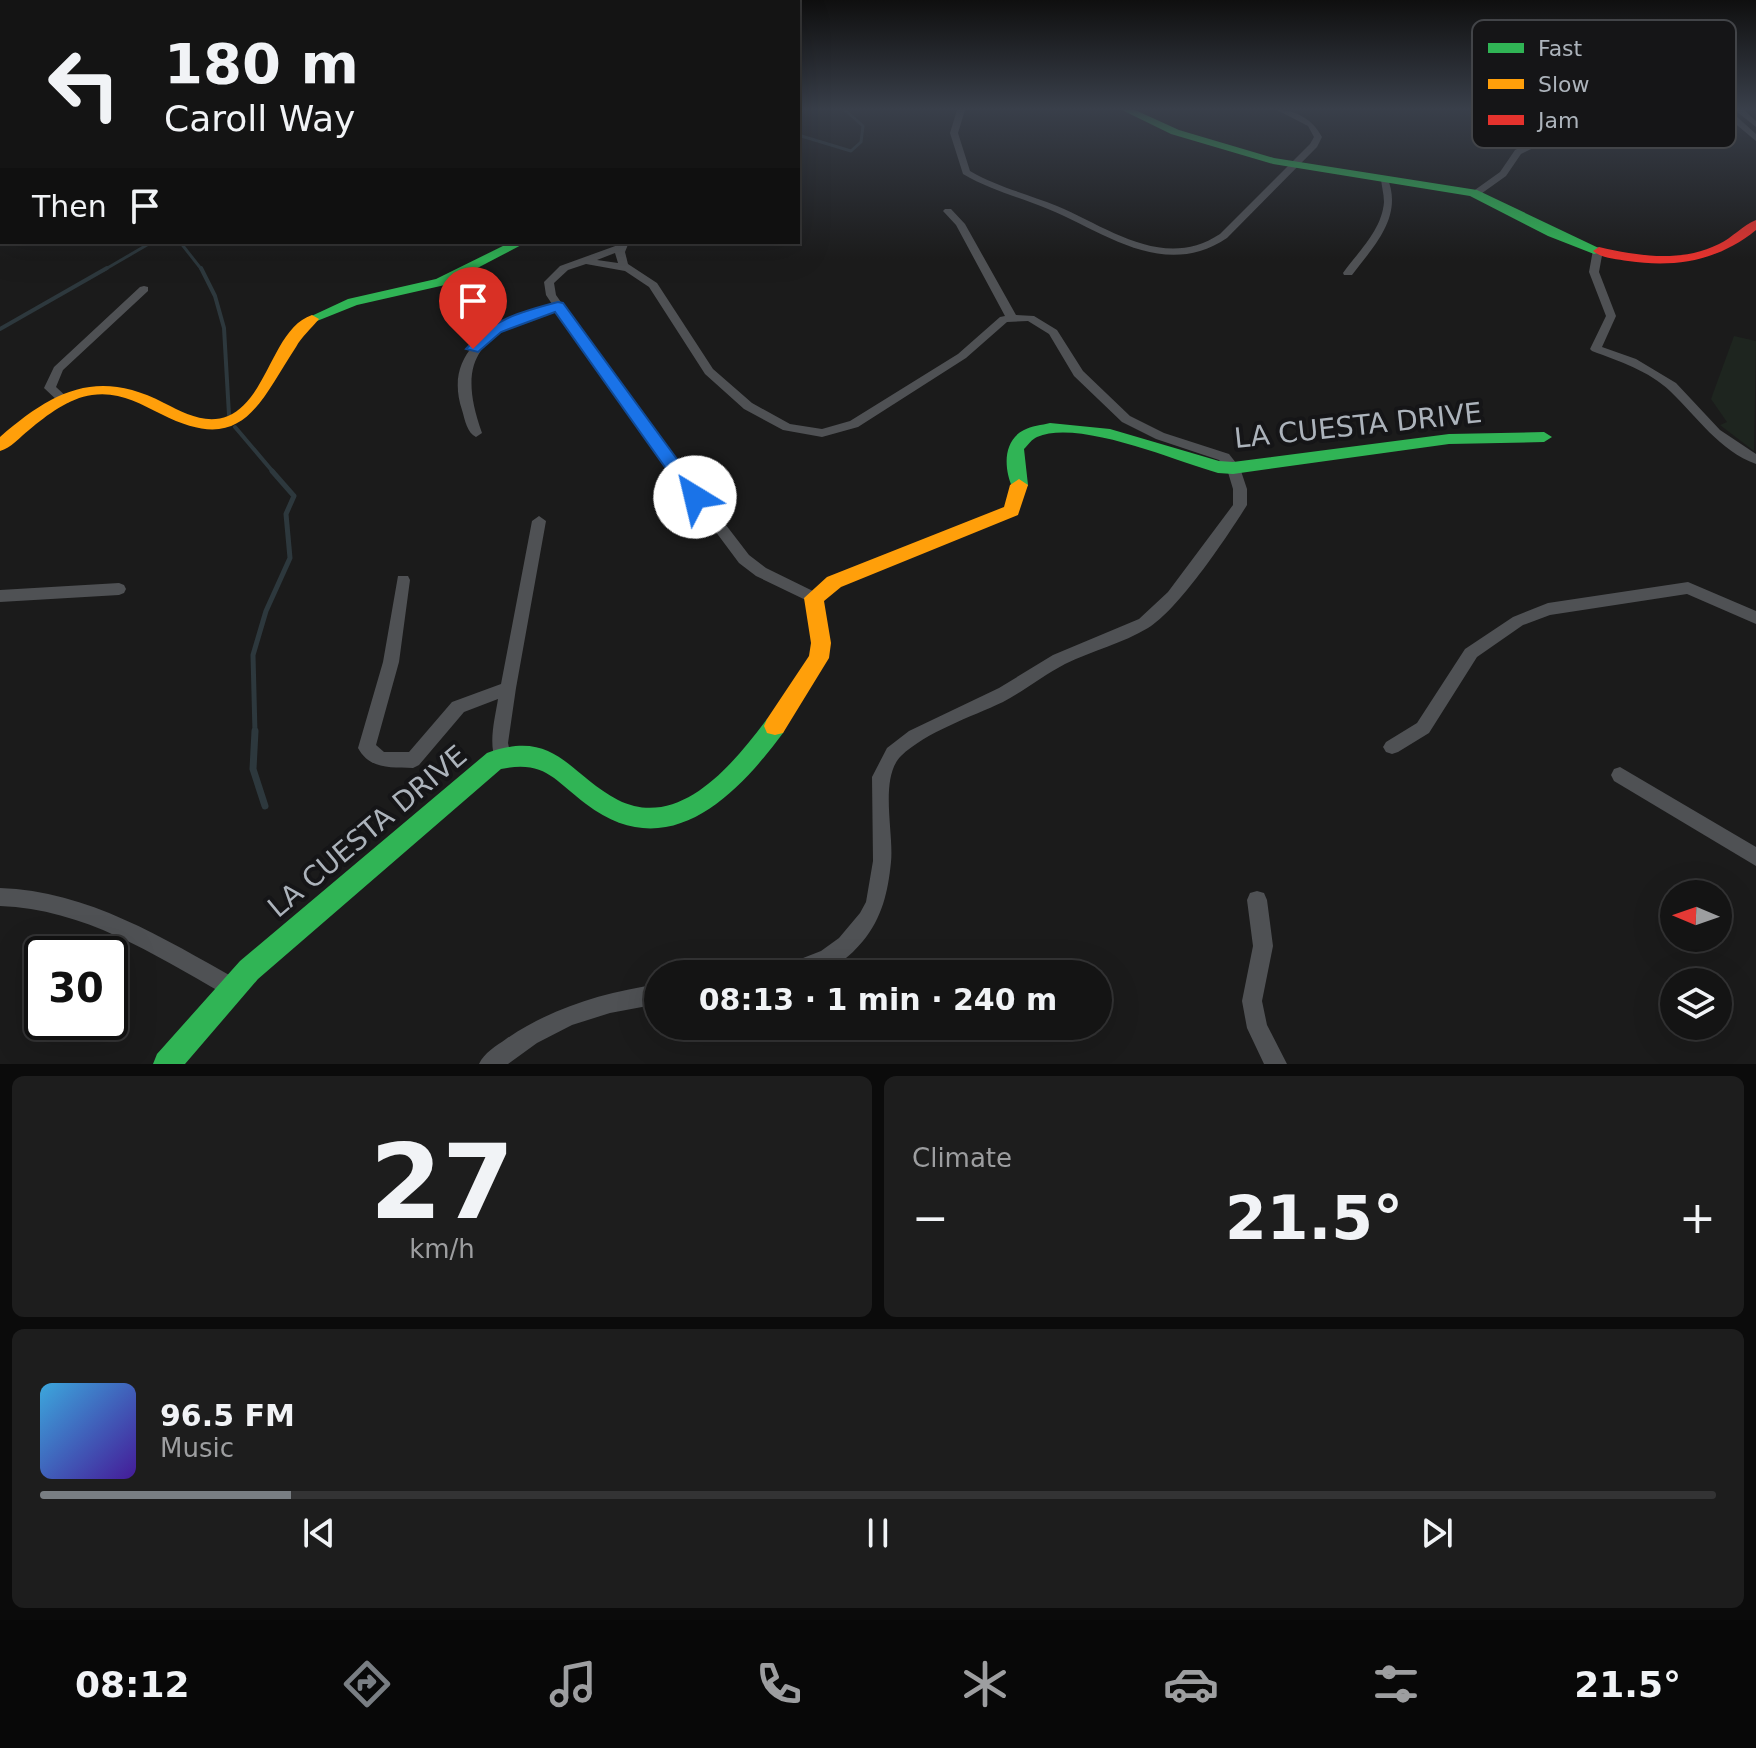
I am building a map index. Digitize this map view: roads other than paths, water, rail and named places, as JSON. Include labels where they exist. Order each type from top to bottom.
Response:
[{"type":"street","points":[[962,160],[966,172],[1001,192],[1081,220],[1130,246],[1173,250],[1214,243],[1297,160]]},
{"type":"street","points":[[1277,160],[1332,173],[1435,184],[1475,194],[1559,237],[1598,250],[1663,260],[1705,258],[1731,247],[1756,224]]},
{"type":"street","points":[[1475,194],[1503,174],[1513,160]]},
{"type":"street","points":[[1348,273],[1385,222],[1391,199],[1384,179]]},
{"type":"street","points":[[948,211],[960,224],[1011,317]]},
{"type":"street","points":[[0,446],[64,400],[96,390],[121,390],[201,425],[215,426],[235,420],[259,401],[281,350],[313,319],[344,305],[454,277],[517,244]]},
{"type":"street","points":[[623,244],[620,257],[626,268]]},
{"type":"street","points":[[623,244],[564,268],[549,282],[558,306],[744,559],[761,572],[814,598]]},
{"type":"street","points":[[1598,250],[1594,272],[1611,316],[1596,349],[1632,361],[1672,386],[1716,433],[1756,460]]},
{"type":"street","points":[[582,260],[626,268],[653,285],[709,371],[748,406],[787,427],[806,433],[842,428],[880,410],[919,381],[962,356],[991,327],[1011,317],[1030,318],[1046,325],[1078,373],[1135,425],[1224,457],[1233,468],[1240,489],[1240,505],[1186,580],[1157,613],[1134,629],[1059,660],[1005,693],[915,736],[893,753],[881,777],[882,861],[875,903],[867,920],[846,945],[824,960]]},
{"type":"street","points":[[64,400],[50,388],[58,369],[144,289]]},
{"type":"street","points":[[476,433],[465,409],[466,375],[473,349],[496,329],[525,315],[558,306]]},
{"type":"street","name":"LA CUESTA DRIVE","points":[[167,1064],[231,987],[470,778],[502,757],[516,752],[544,756],[614,810],[630,816],[654,819],[691,810],[723,790],[814,669],[822,641],[814,598],[834,582],[1012,511],[1021,494],[1016,448],[1026,433],[1043,425],[1073,425],[1218,467],[1233,468],[1449,439],[1544,437]]},
{"type":"street","points":[[502,757],[500,743],[508,688],[539,521]]},
{"type":"street","points":[[403,580],[391,662],[367,748],[380,759],[413,760],[458,707],[508,688]]},
{"type":"street","points":[[1392,747],[1423,728],[1471,653],[1505,629],[1548,609],[1688,588],[1756,618]]},
{"type":"street","points":[[0,596],[119,589]]},
{"type":"street","points":[[1620,775],[1756,857]]},
{"type":"street","points":[[0,897],[16,896],[104,918],[231,987]]},
{"type":"street","points":[[1257,900],[1263,946],[1252,1001],[1257,1028],[1276,1064]]},
{"type":"street","points":[[490,1064],[536,1031],[577,1010],[606,1001],[644,996]]},
{"type":"waterway","points":[[104,270],[149,244]]},
{"type":"waterway","points":[[182,244],[202,270]]},
{"type":"waterway","points":[[0,329],[107,268]]},
{"type":"waterway","points":[[202,270],[215,296],[224,328],[229,415]]},
{"type":"waterway","points":[[235,427],[274,473]]},
{"type":"waterway","points":[[255,732],[253,655],[266,611],[290,558],[286,514],[294,496],[272,471]]},
{"type":"waterway","points":[[255,732],[253,769],[265,806]]}]
